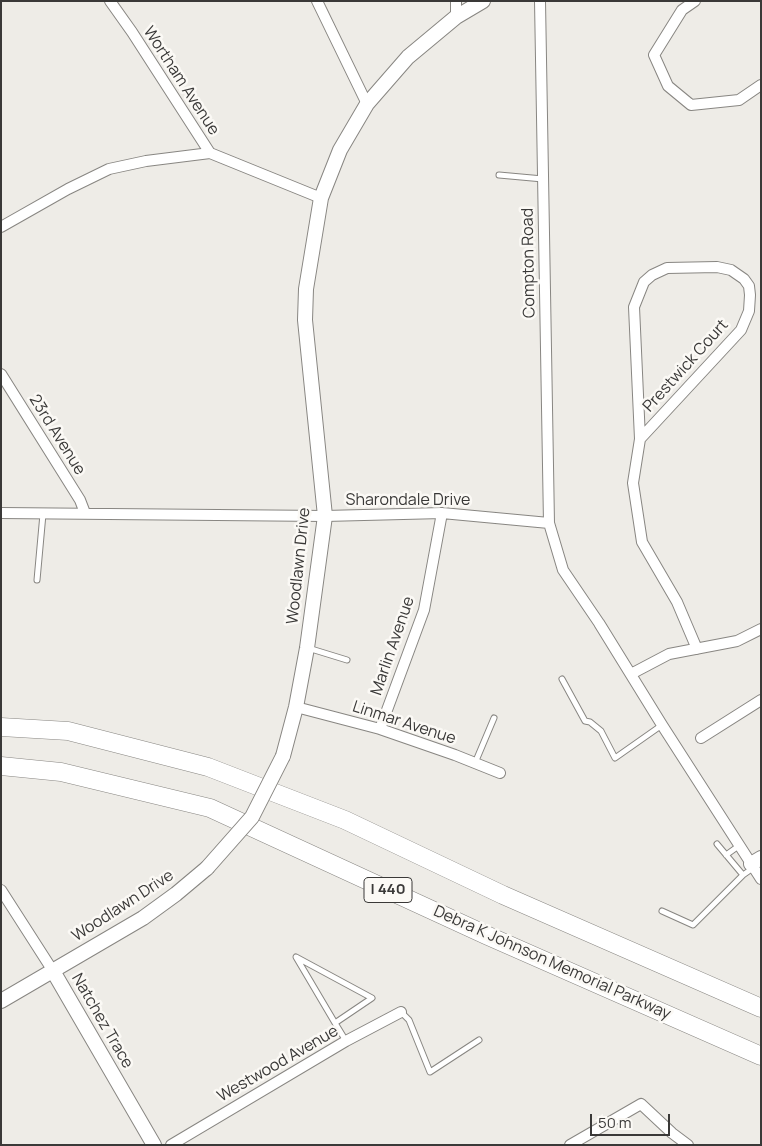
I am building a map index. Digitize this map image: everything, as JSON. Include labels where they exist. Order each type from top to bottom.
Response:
[{"type":"highway","points":[[1,718],[68,731]]},
{"type":"highway","name":"I 440","points":[[1,727],[68,731],[208,767],[345,820],[503,895],[761,1008]]},
{"type":"highway","name":"Debra K Johnson Memorial Parkway","points":[[1,766],[60,772],[210,808],[486,935],[761,1056]]},
{"type":"main road","name":"Woodlawn Drive","points":[[1,1001],[143,918],[208,868],[252,816],[283,756],[296,707],[307,648],[325,516],[305,320],[306,289],[321,198],[340,150],[367,104],[408,57],[456,17],[483,1]]},
{"type":"main road","name":"Natchez Trace","points":[[53,971],[154,1145]]},
{"type":"street","name":"Wortham Avenue","points":[[110,1],[137,39],[210,153],[321,198]]},
{"type":"street","points":[[317,1],[367,104]]},
{"type":"street","points":[[456,1],[456,17]]},
{"type":"street","name":"Compton Road","points":[[540,1],[549,523]]},
{"type":"street","points":[[695,1],[682,10],[654,55],[668,86],[691,105],[739,100],[761,85]]},
{"type":"street","points":[[1,227],[108,169],[210,153]]},
{"type":"street","name":"Prestwick Court","points":[[640,439],[741,330],[749,311],[749,286],[744,279],[731,270],[717,267],[667,268],[652,275],[644,282],[634,308],[640,439],[633,483],[642,542],[676,602],[697,649]]},
{"type":"street","name":"23rd Avenue","points":[[1,374],[80,500],[85,513]]},
{"type":"street","name":"Sharondale Drive","points":[[1,513],[325,516],[442,513],[549,523]]},
{"type":"street","name":"Marlin Avenue","points":[[380,729],[424,610],[442,513]]},
{"type":"street","points":[[549,523],[563,570],[599,623],[662,725],[740,845],[755,863],[761,879]]},
{"type":"street","points":[[631,674],[669,654],[737,641],[761,629]]},
{"type":"street","points":[[700,738],[761,700]]},
{"type":"street","name":"Linmar Avenue","points":[[296,707],[380,729],[500,773]]},
{"type":"street","name":"Natchez Trace","points":[[1,890],[53,971]]},
{"type":"street","name":"Westwood Avenue","points":[[171,1145],[346,1041],[401,1012]]},
{"type":"street","points":[[570,1145],[641,1104],[688,1145]]},
{"type":"lane","points":[[500,175],[543,179]]},
{"type":"lane","points":[[37,580],[43,513]]},
{"type":"lane","points":[[307,648],[347,660]]},
{"type":"lane","points":[[562,679],[585,722],[590,722],[601,731],[615,758],[662,725]]},
{"type":"lane","points":[[475,763],[494,718]]},
{"type":"lane","points":[[717,844],[743,876]]},
{"type":"lane","points":[[726,856],[740,845]]},
{"type":"lane","points":[[662,911],[693,925],[755,863]]},
{"type":"lane","points":[[335,1023],[372,998],[296,956],[335,1023],[346,1041]]},
{"type":"lane","points":[[401,1012],[409,1020],[430,1072],[479,1040]]}]
